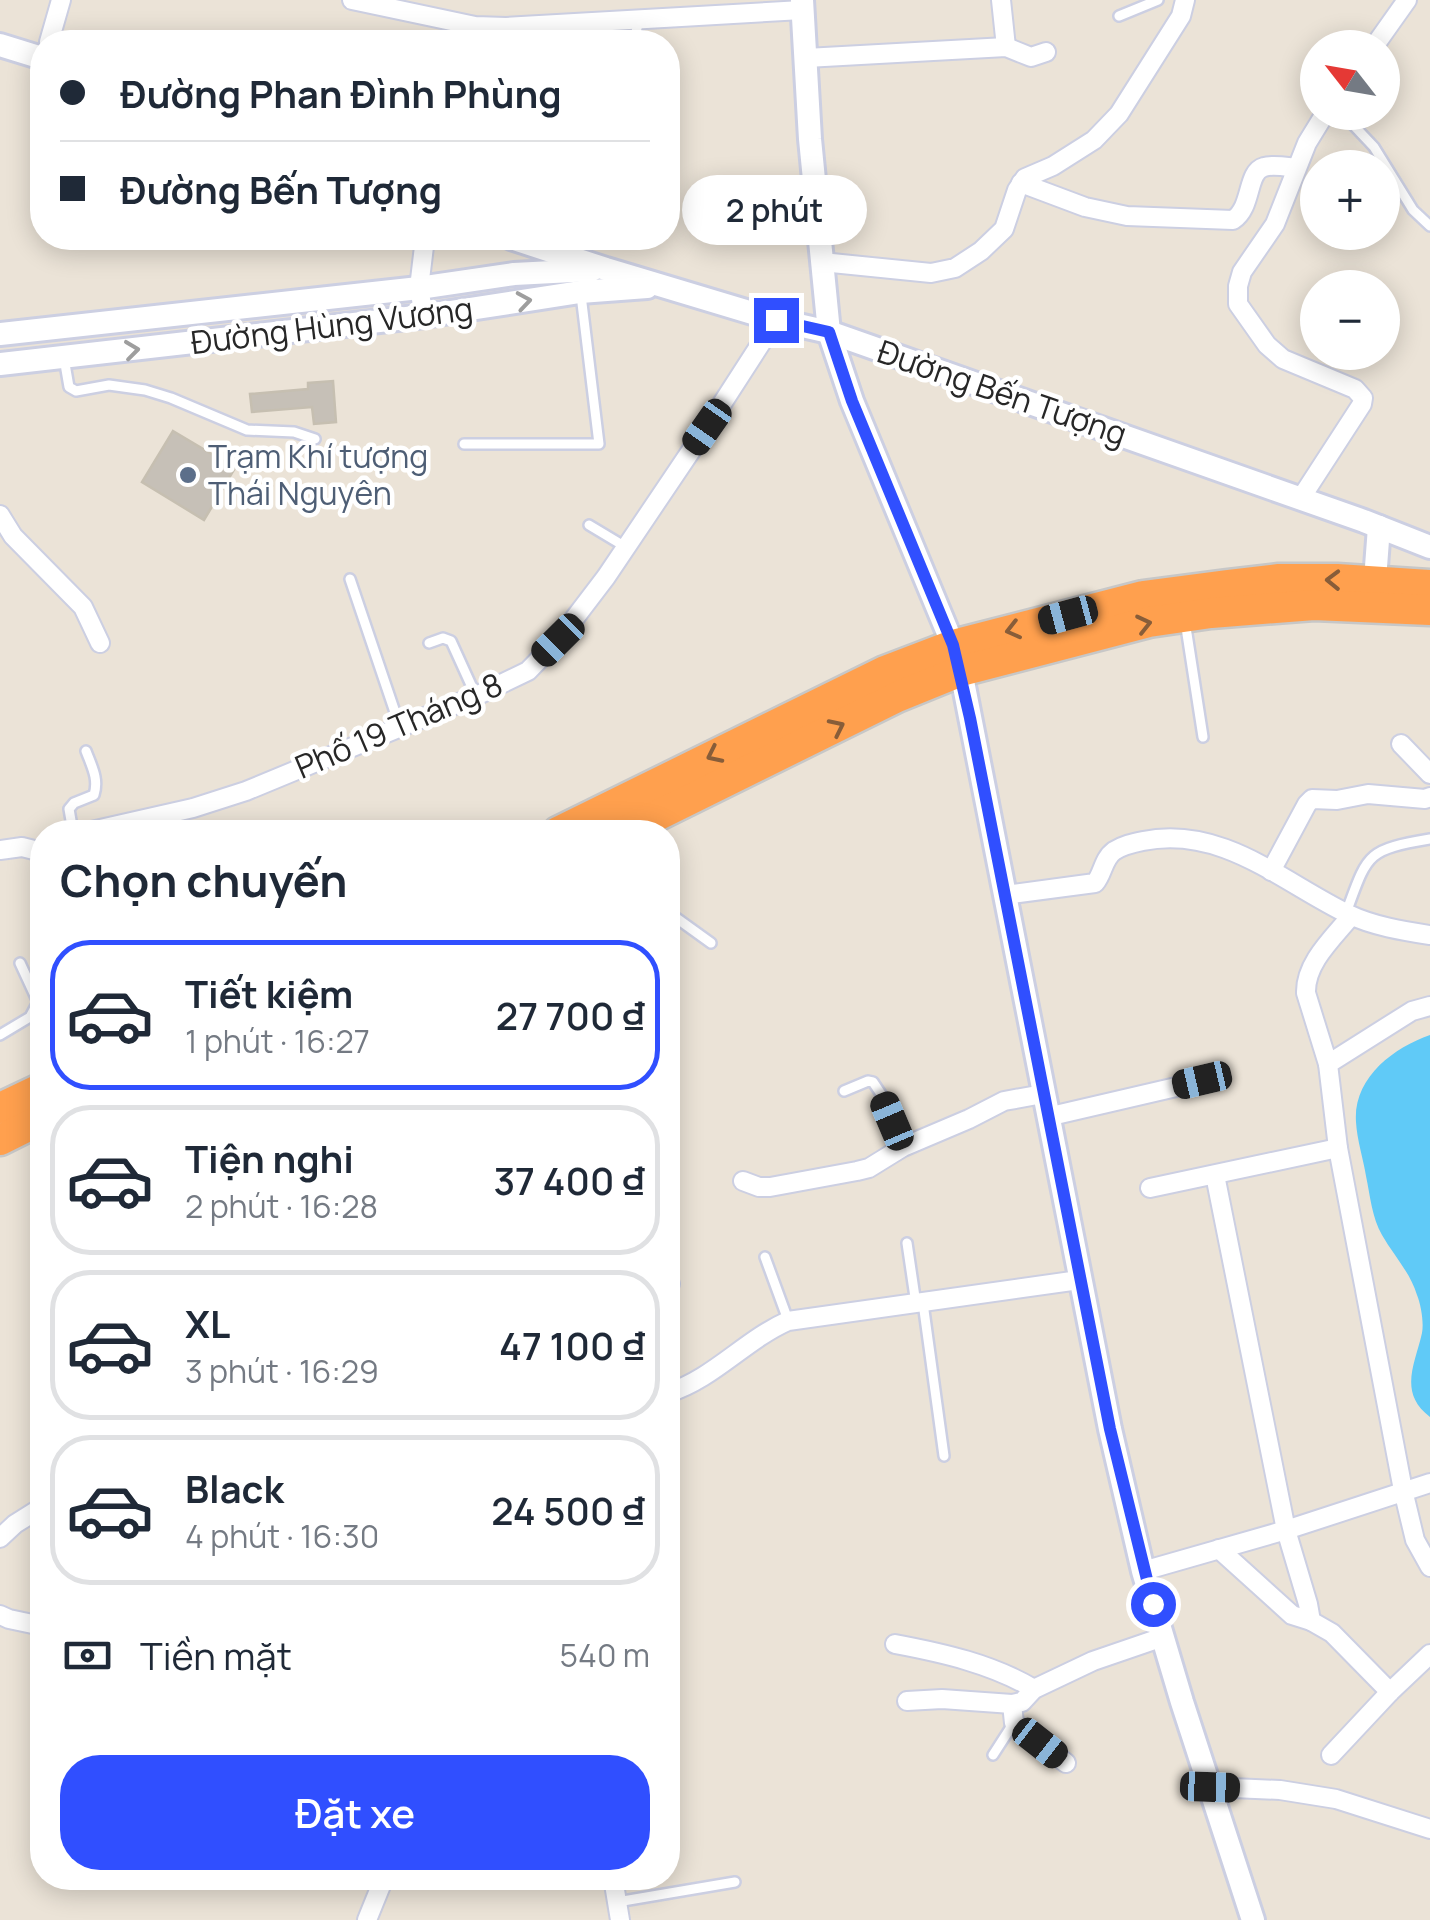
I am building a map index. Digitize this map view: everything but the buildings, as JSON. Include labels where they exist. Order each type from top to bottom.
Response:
[{"type":"highway","points":[[648,820],[897,698],[957,658],[1143,596],[1279,580],[1374,594],[1430,610]]},
{"type":"highway","points":[[582,820],[885,671],[1150,622],[1314,604],[1430,585]]},
{"type":"highway","points":[[0,1108],[30,1094]]},
{"type":"highway","points":[[0,1140],[30,1125]]},
{"type":"street","points":[[53,30],[62,0]]},
{"type":"street","points":[[352,0],[460,30]]},
{"type":"street","points":[[1001,0],[1006,47]]},
{"type":"street","points":[[822,262],[931,273],[955,268],[981,251],[1004,228],[1025,178],[1054,166],[1094,140],[1119,114],[1181,16],[1185,0]]},
{"type":"street","points":[[1385,30],[1406,0]]},
{"type":"street","points":[[492,30],[802,5],[810,140],[829,332],[852,401],[957,658],[1110,1429],[1143,1571],[1253,1920]]},
{"type":"street","points":[[0,45],[30,54]]},
{"type":"street","points":[[806,58],[1006,47],[1030,58],[1046,52]]},
{"type":"street","points":[[1300,498],[1362,404],[1362,398],[1355,389],[1282,358],[1267,345],[1238,304],[1238,286],[1242,272],[1276,224],[1315,130]]},
{"type":"street","points":[[1020,184],[1085,207],[1127,216],[1233,220],[1244,209],[1254,174],[1260,168],[1296,168]]},
{"type":"street","points":[[424,250],[420,288],[424,316]]},
{"type":"street","name":"Đường Bến Tượng","points":[[577,250],[606,269],[829,332],[1430,547]]},
{"type":"street","name":"Đường Hùng Vương","points":[[0,334],[420,288],[514,274],[606,269]]},
{"type":"street","name":"Đường Hùng Vương","points":[[0,364],[664,285]]},
{"type":"street","points":[[184,314],[188,344]]},
{"type":"street","name":"Phố 19 Tháng 8","points":[[140,820],[246,791],[476,696],[528,670],[558,640],[606,577],[776,320]]},
{"type":"street","points":[[0,515],[13,536],[83,606],[100,643]]},
{"type":"street","points":[[1374,594],[1379,526]]},
{"type":"street","points":[[1401,744],[1430,774]]},
{"type":"street","points":[[1270,870],[1312,799],[1337,800],[1368,794],[1430,797]]},
{"type":"street","points":[[1006,895],[1094,883],[1108,857],[1127,844],[1184,838],[1230,849],[1349,914],[1430,935]]},
{"type":"street","points":[[0,850],[30,845]]},
{"type":"street","points":[[22,847],[30,849]]},
{"type":"street","points":[[1349,914],[1309,972],[1306,993],[1328,1064],[1338,1148],[1403,1490],[1415,1540],[1430,1567]]},
{"type":"street","points":[[1328,1064],[1412,1011],[1430,1006]]},
{"type":"street","points":[[743,1182],[770,1187],[857,1172],[1004,1101],[1045,1105],[1202,1080]]},
{"type":"street","points":[[1150,1188],[1338,1148]]},
{"type":"street","points":[[1215,1176],[1286,1530],[1311,1622]]},
{"type":"street","points":[[680,1387],[696,1381],[755,1338],[788,1321],[1080,1280]]},
{"type":"street","points":[[1143,1571],[1430,1483]]},
{"type":"street","points":[[0,1538],[30,1514]]},
{"type":"street","points":[[1219,1549],[1292,1615],[1332,1633],[1390,1692]]},
{"type":"street","points":[[0,1615],[30,1623]]},
{"type":"street","points":[[1013,1714],[1034,1689],[1093,1660],[1163,1638]]},
{"type":"street","points":[[895,1644],[980,1664],[1034,1689]]},
{"type":"street","points":[[1332,1755],[1430,1654]]},
{"type":"street","points":[[907,1701],[942,1699],[1013,1714],[1066,1764]]},
{"type":"street","points":[[1210,1787],[1280,1790],[1336,1799],[1430,1829]]},
{"type":"street","points":[[367,1920],[379,1890]]},
{"type":"lane","points":[[1119,16],[1158,0]]},
{"type":"lane","points":[[637,30],[640,20]]},
{"type":"lane","points":[[1358,130],[1374,147],[1413,210],[1430,226]]},
{"type":"lane","points":[[464,444],[599,444],[580,292]]},
{"type":"lane","points":[[64,358],[69,387],[76,391],[109,385],[145,390],[247,430],[294,432],[316,439]]},
{"type":"lane","points":[[588,525],[624,546]]},
{"type":"lane","points":[[350,579],[400,727]]},
{"type":"lane","points":[[1185,617],[1203,737]]},
{"type":"lane","points":[[429,643],[443,638],[451,641],[476,696]]},
{"type":"lane","points":[[71,820],[69,809],[74,802],[94,796],[96,788],[86,752]]},
{"type":"lane","points":[[1349,914],[1360,873],[1372,856],[1384,848],[1430,839]]},
{"type":"lane","points":[[680,921],[711,943]]},
{"type":"lane","points":[[20,963],[30,985]]},
{"type":"lane","points":[[0,1035],[30,1017]]},
{"type":"lane","points":[[844,1092],[873,1082],[903,1147]]},
{"type":"lane","points":[[907,1243],[944,1456]]},
{"type":"lane","points":[[765,1257],[788,1321]]},
{"type":"lane","points":[[993,1755],[1013,1714]]},
{"type":"lane","points":[[619,1911],[735,1882]]},
{"type":"water","points":[[1430,1035],[1430,1417],[1414,1398],[1411,1378],[1423,1329],[1420,1304],[1376,1221],[1356,1122],[1361,1092],[1378,1067],[1402,1048]]},
{"type":"place","name":"Trạm Khí tượng Thái Nguyên","points":[[188,475]]},
{"type":"route","points":[[776,320],[829,332],[852,401],[961,671],[1110,1429],[1153,1604]]}]
